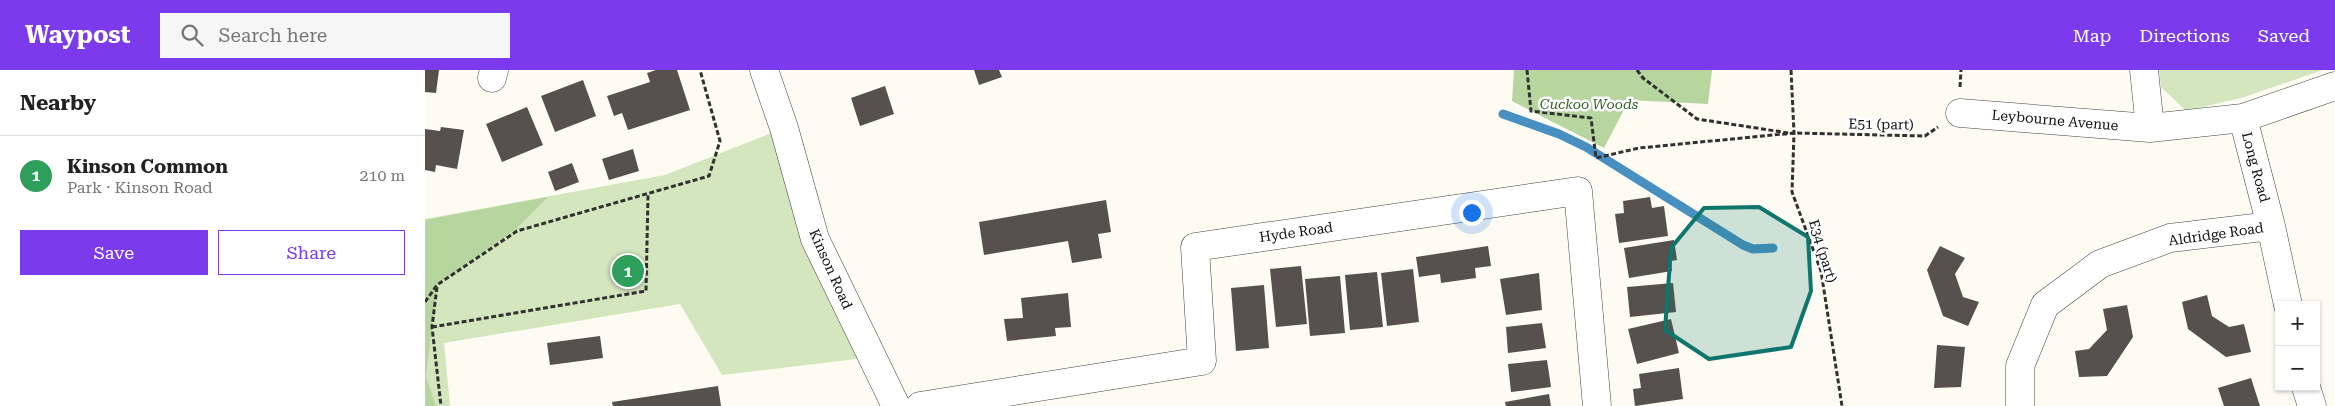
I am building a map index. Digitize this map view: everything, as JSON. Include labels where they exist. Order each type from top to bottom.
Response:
[{"type":"street","name":"Kinson Road","points":[[764,70],[784,128],[815,239],[896,406]]},
{"type":"street","points":[[2144,70],[2149,128]]},
{"type":"street","name":"Leybourne Avenue","points":[[1960,112],[2149,128],[2243,118],[2335,86]]},
{"type":"street","name":"Long Road","points":[[2243,118],[2271,226],[2287,301]]},
{"type":"street","name":"Hyde Road","points":[[919,406],[1202,360],[1195,247],[1579,191],[1597,406]]},
{"type":"street","name":"Aldridge Road","points":[[2021,406],[2020,366],[2045,305],[2100,264],[2170,238],[2271,226]]},
{"type":"street","points":[[2307,391],[2312,406]]},
{"type":"path","points":[[425,302],[437,285],[517,230],[595,207],[648,195],[709,176],[720,141],[700,70]]},
{"type":"path","points":[[1527,70],[1531,111],[1591,118],[1595,158],[1639,148],[1795,133]]},
{"type":"path","points":[[1637,70],[1643,78],[1697,119],[1795,133]]},
{"type":"path","name":"E34 (part)","points":[[1791,70],[1795,133],[1792,192],[1821,271],[1842,406]]},
{"type":"path","name":"E51 (part)","points":[[1795,133],[1925,136],[1960,112]]},
{"type":"path","points":[[432,327],[646,292],[648,195]]},
{"type":"path","points":[[437,285],[432,327],[441,406]]},
{"type":"highlighted area","points":[[1759,207],[1808,237],[1811,291],[1791,347],[1709,359],[1665,330],[1671,248],[1704,208]]},
{"type":"green space","name":"Cuckoo Woods","points":[[1514,70],[1712,70],[1708,104],[1629,100],[1604,148],[1512,101]]},
{"type":"green space","points":[[2159,70],[2323,70],[2241,98],[2186,111],[2161,87]]},
{"type":"green space","points":[[784,128],[873,357],[722,375],[680,304],[444,343],[450,406],[425,406],[425,219],[665,175]]},
{"type":"green space","points":[[548,197],[516,229],[437,284],[426,377],[436,406],[425,406],[425,220]]},
{"type":"building","points":[[425,70],[439,70],[436,93],[425,92]]},
{"type":"building","points":[[656,70],[677,70],[690,110],[628,130],[622,113],[614,116],[607,96],[650,82],[647,73]]},
{"type":"building","points":[[974,70],[999,70],[1002,77],[979,85]]},
{"type":"building","points":[[583,80],[596,116],[555,132],[541,96]]},
{"type":"building","points":[[885,86],[894,114],[860,126],[851,98]]},
{"type":"building","points":[[527,107],[543,145],[502,162],[486,124]]},
{"type":"building","points":[[441,127],[464,130],[457,169],[436,165],[435,172],[425,170],[425,129],[440,131]]},
{"type":"building","points":[[633,149],[639,171],[609,180],[602,159]]},
{"type":"building","points":[[572,163],[579,182],[555,191],[548,172]]},
{"type":"building","points":[[1650,197],[1652,208],[1664,206],[1668,236],[1619,243],[1615,214],[1624,213],[1623,201]]},
{"type":"building","points":[[1106,200],[1111,232],[1098,234],[1102,258],[1072,263],[1068,241],[984,255],[979,222]]},
{"type":"building","points":[[1674,240],[1677,260],[1671,261],[1672,271],[1629,278],[1624,248]]},
{"type":"building","points":[[1488,246],[1491,266],[1475,268],[1476,278],[1441,283],[1440,274],[1419,277],[1416,257]]},
{"type":"building","points":[[1940,246],[1965,258],[1955,274],[1963,297],[1979,302],[1968,326],[1943,316],[1927,270]]},
{"type":"building","points":[[1301,266],[1307,324],[1276,327],[1270,269]]},
{"type":"building","points":[[1413,269],[1419,322],[1387,326],[1381,273]]},
{"type":"building","points":[[1377,272],[1383,327],[1350,330],[1345,275]]},
{"type":"building","points":[[1539,273],[1542,310],[1506,315],[1500,279]]},
{"type":"building","points":[[1340,276],[1345,333],[1310,336],[1305,279]]},
{"type":"building","points":[[1673,283],[1676,312],[1630,317],[1627,287]]},
{"type":"building","points":[[1264,285],[1269,348],[1236,351],[1231,288]]},
{"type":"building","points":[[1068,293],[1071,327],[1055,328],[1056,336],[1007,341],[1004,319],[1023,318],[1021,298]]},
{"type":"building","points":[[2207,295],[2212,316],[2229,327],[2244,324],[2251,352],[2226,357],[2188,329],[2182,302]]},
{"type":"building","points":[[2127,305],[2133,337],[2107,376],[2079,377],[2075,351],[2089,349],[2107,330],[2103,309]]},
{"type":"building","points":[[1671,319],[1679,353],[1637,364],[1628,329]]},
{"type":"building","points":[[1542,323],[1546,348],[1508,353],[1506,327]]},
{"type":"building","points":[[600,336],[603,358],[550,365],[547,343]]},
{"type":"building","points":[[1937,345],[1965,347],[1961,387],[1934,388]]},
{"type":"building","points":[[1547,360],[1551,387],[1511,392],[1508,364]]},
{"type":"building","points":[[1679,368],[1683,399],[1635,406],[1633,389],[1641,388],[1639,374]]},
{"type":"building","points":[[2251,378],[2260,406],[2224,406],[2218,388]]},
{"type":"building","points":[[718,386],[721,406],[613,406],[612,402]]},
{"type":"building","points":[[1549,394],[1551,406],[1506,406],[1505,402]]},
{"type":"waterway","points":[[1503,114],[1559,134],[1586,147],[1743,245],[1753,249],[1773,248]]},
{"type":"place","name":"Kinson Common","points":[[628,271]]}]
